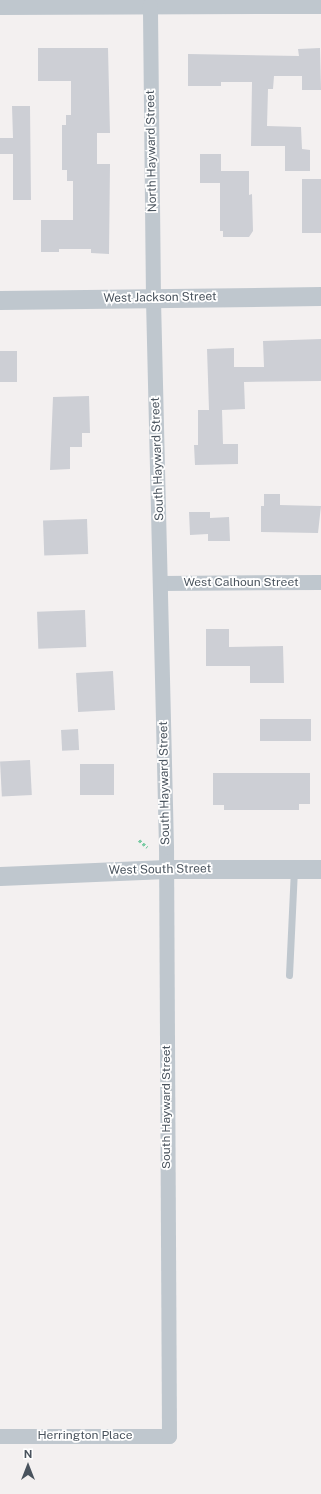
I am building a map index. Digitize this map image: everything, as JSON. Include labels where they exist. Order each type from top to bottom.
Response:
[{"type":"street","points":[[0,7],[80,3],[150,4],[167,2],[321,6]]},
{"type":"street","name":"North Hayward Street","points":[[150,4],[153,298]]},
{"type":"street","name":"West Jackson Street","points":[[0,300],[321,296]]},
{"type":"street","name":"South Hayward Street","points":[[153,298],[162,584],[166,869],[169,1436]]},
{"type":"street","name":"West Calhoun Street","points":[[162,584],[321,582]]},
{"type":"street","name":"West South Street","points":[[0,876],[166,869],[321,869]]},
{"type":"street","name":"Herrington Place","points":[[0,1436],[169,1436]]},
{"type":"lane","points":[[289,975],[294,869]]},
{"type":"path","points":[[139,840],[147,846]]},
{"type":"building","points":[[38,48],[108,48],[110,133],[97,133],[97,164],[110,164],[109,254],[91,253],[91,249],[59,249],[59,252],[41,252],[41,220],[73,220],[73,181],[67,181],[67,170],[62,170],[62,125],[66,125],[66,115],[71,115],[71,81],[38,81]]},
{"type":"building","points":[[320,48],[321,90],[302,90],[302,76],[274,76],[273,89],[268,89],[267,126],[301,127],[302,149],[310,150],[310,171],[285,171],[285,146],[251,146],[252,82],[221,82],[221,86],[188,86],[188,54],[299,56],[298,49]]},
{"type":"building","points":[[12,106],[30,106],[31,200],[13,200],[13,154],[0,154],[0,138],[13,138]]},
{"type":"building","points":[[200,154],[221,154],[221,171],[249,171],[249,195],[252,194],[253,231],[249,237],[223,237],[223,231],[220,231],[220,183],[200,183]]},
{"type":"building","points":[[302,179],[321,179],[321,233],[302,233]]},
{"type":"building","points":[[321,339],[321,381],[244,382],[245,409],[222,410],[223,444],[238,444],[238,464],[195,465],[194,445],[198,445],[198,410],[209,410],[207,349],[234,348],[234,367],[264,367],[263,341]]},
{"type":"building","points":[[0,351],[17,351],[17,382],[0,382]]},
{"type":"building","points":[[89,396],[90,433],[82,433],[82,447],[70,447],[70,469],[50,470],[53,397]]},
{"type":"building","points":[[264,494],[280,494],[280,505],[321,506],[318,533],[261,532],[261,506],[264,506]]},
{"type":"building","points":[[189,512],[210,512],[210,518],[229,517],[230,541],[208,541],[208,534],[190,535]]},
{"type":"building","points":[[87,519],[88,554],[44,556],[43,521]]},
{"type":"building","points":[[85,610],[86,647],[38,649],[37,612]]},
{"type":"building","points":[[206,629],[229,629],[229,647],[283,646],[284,683],[250,683],[250,666],[206,666]]},
{"type":"building","points":[[113,671],[115,710],[78,712],[76,673]]},
{"type":"building","points":[[260,719],[311,719],[311,741],[260,741]]},
{"type":"building","points":[[78,729],[79,750],[62,751],[61,730]]},
{"type":"building","points":[[30,760],[32,795],[2,797],[0,762]]},
{"type":"building","points":[[80,764],[114,764],[114,795],[80,795]]},
{"type":"building","points":[[213,773],[310,773],[310,804],[299,804],[299,810],[224,810],[224,805],[213,805]]}]
